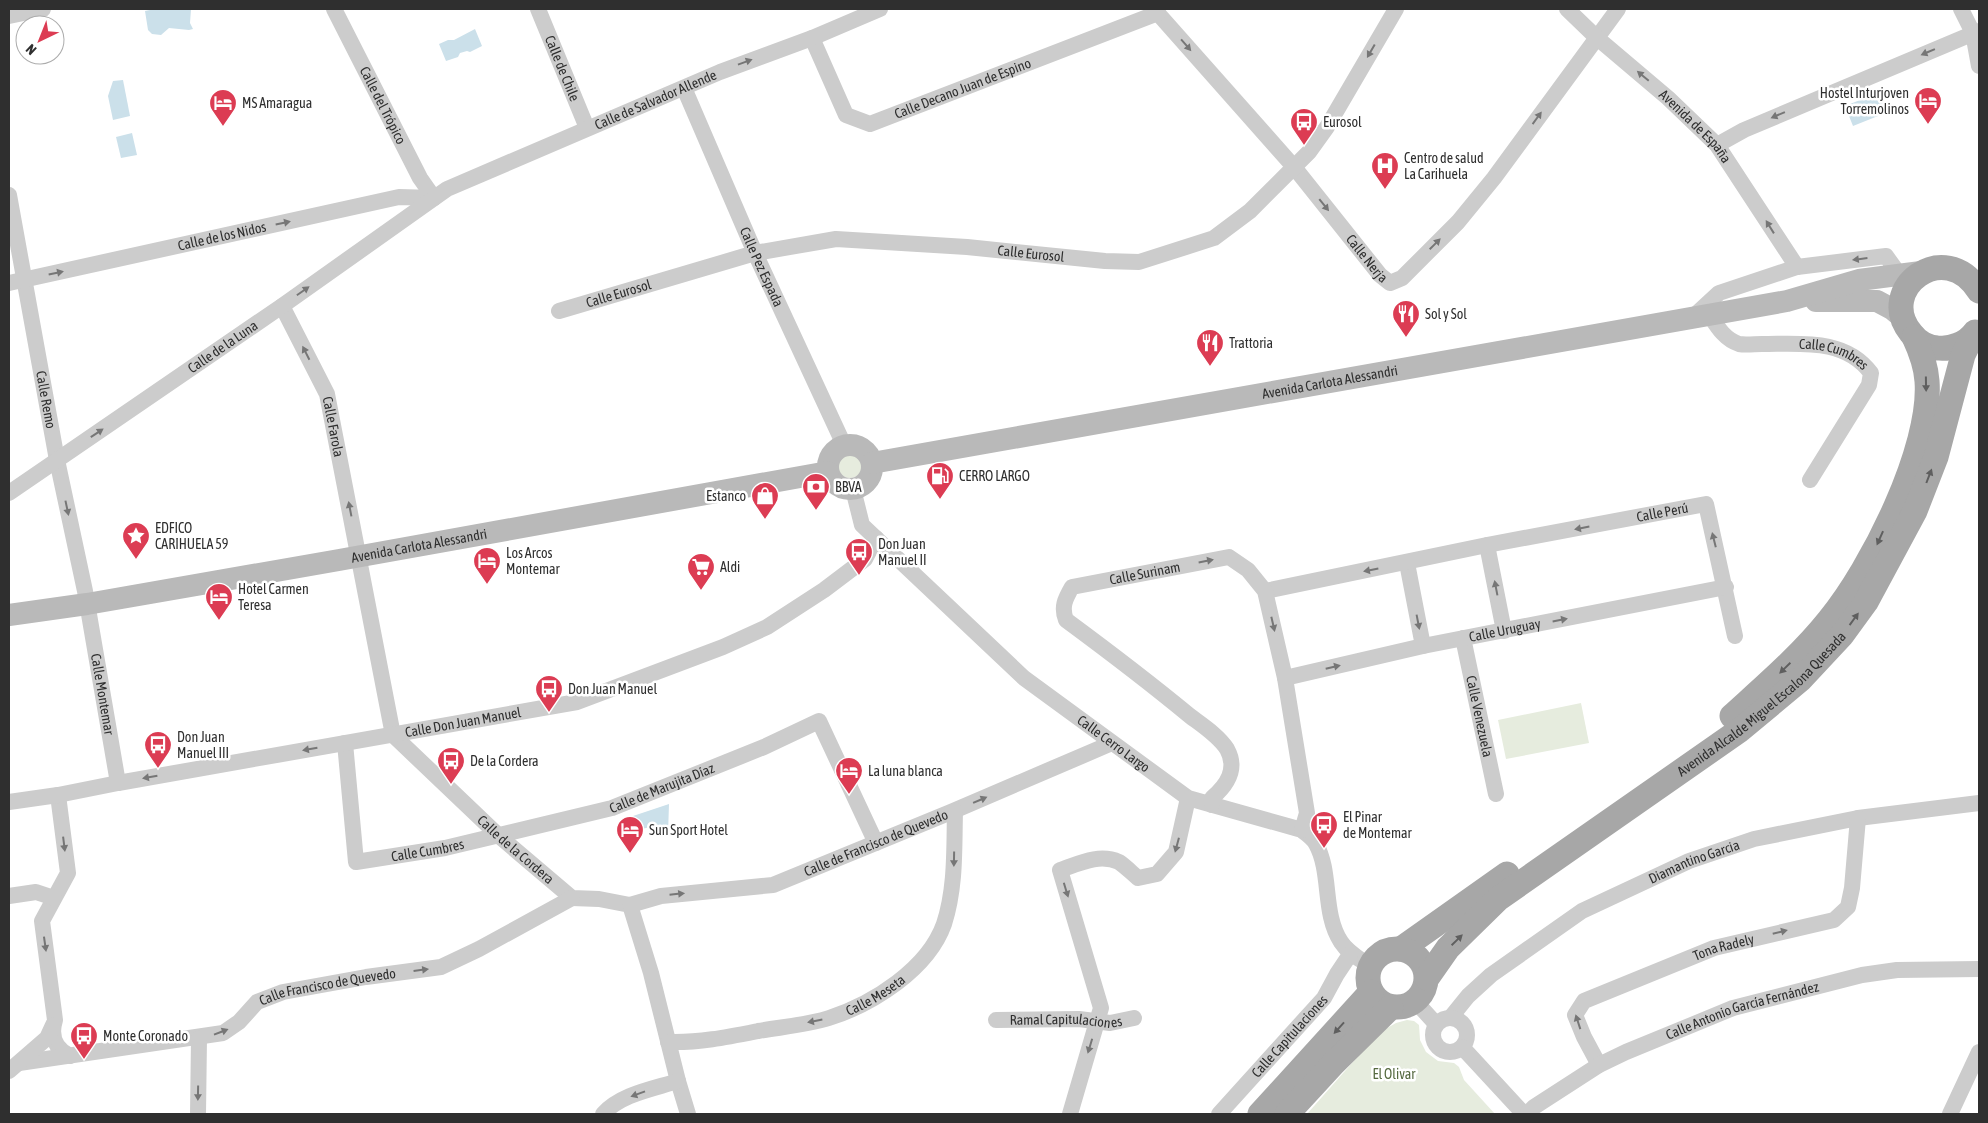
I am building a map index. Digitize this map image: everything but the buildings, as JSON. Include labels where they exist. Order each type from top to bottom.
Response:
[{"type":"main road","points":[[1976,329],[1963,343],[1950,348],[1931,346],[1909,328],[1901,305],[1904,292],[1911,281],[1910,273],[1931,268],[1951,268],[1979,264]]},
{"type":"main road","points":[[1951,268],[1963,273],[1973,281],[1979,291]]},
{"type":"main road","name":"Avenida Carlota Alessandri","points":[[872,463],[1787,301],[1859,280],[1910,273]]},
{"type":"main road","name":"Avenida Carlota Alessandri","points":[[1787,301],[1877,301],[1892,309],[1909,328]]},
{"type":"main road","name":"Avenida Alcalde Miguel Escalona Quesada","points":[[1401,949],[1731,716],[1786,668],[1829,621],[1851,592],[1869,562],[1917,451],[1925,416],[1927,382],[1924,358],[1909,328]]},
{"type":"main road","name":"Avenida Alcalde Miguel Escalona Quesada","points":[[1426,978],[1448,948],[1498,899],[1740,730],[1800,680],[1842,635],[1866,602],[1915,511],[1936,457],[1963,355],[1976,329]]},
{"type":"main road","points":[[844,445],[854,445],[864,450],[872,463],[872,472],[868,479],[853,489],[837,485],[828,472],[830,457],[837,448],[844,445]]},
{"type":"main road","name":"Avenida Carlota Alessandri","points":[[9,615],[87,604],[828,472]]},
{"type":"main road","points":[[1401,949],[1414,954],[1423,964],[1426,978],[1424,990],[1415,1002],[1406,1006],[1391,1007],[1379,1001],[1371,992],[1361,960],[1373,962],[1382,953],[1401,949]]},
{"type":"main road","points":[[1260,1114],[1371,992]]},
{"type":"main road","points":[[1287,1114],[1334,1063],[1391,1007]]},
{"type":"street","points":[[9,16],[43,9]]},
{"type":"street","name":"Calle del Trópico","points":[[334,9],[420,178],[434,198]]},
{"type":"street","name":"Calle de Chile","points":[[538,9],[587,128]]},
{"type":"street","name":"Calle de Salvador Allende","points":[[434,198],[447,189],[587,128],[720,72],[812,38],[880,9]]},
{"type":"street","name":"Calle Eurosol","points":[[559,311],[756,253],[836,239],[967,247],[1105,261],[1139,262],[1214,238],[1250,211],[1309,152],[1327,127],[1396,9]]},
{"type":"street","name":"Avenida de España","points":[[1567,9],[1596,37],[1668,98],[1717,145],[1797,267]]},
{"type":"street","points":[[1596,37],[1618,9]]},
{"type":"street","points":[[1961,9],[1976,32],[1979,66]]},
{"type":"street","name":"Calle Decano Juan de Espino","points":[[812,38],[846,115],[870,124],[1156,11]]},
{"type":"street","name":"Calle Nerja","points":[[1156,11],[1294,167],[1380,275],[1390,283],[1402,278],[1458,222],[1494,178],[1596,37]]},
{"type":"street","points":[[1717,145],[1744,130],[1976,32]]},
{"type":"street","name":"Calle Pez Espada","points":[[684,88],[756,253],[844,445]]},
{"type":"street","name":"Calle Remo","points":[[9,195],[57,460],[87,604]]},
{"type":"street","name":"Calle de los Nidos","points":[[9,283],[399,197],[434,198]]},
{"type":"street","name":"Calle de la Luna","points":[[9,493],[282,306],[434,198]]},
{"type":"street","points":[[1701,316],[1719,293],[1797,267],[1886,256],[1910,273]]},
{"type":"street","name":"Calle Farola","points":[[282,306],[327,394],[359,556]]},
{"type":"street","name":"Calle Cumbres","points":[[1701,316],[1721,333],[1739,344],[1820,344],[1839,348],[1863,362],[1871,373],[1869,385],[1810,480]]},
{"type":"street","name":"Calle Cerro Largo","points":[[853,489],[862,525],[1024,678],[1188,798],[1302,830]]},
{"type":"street","name":"Calle Perú","points":[[1265,592],[1487,545],[1706,504],[1726,588],[1735,636]]},
{"type":"street","name":"Calle Don Juan Manuel","points":[[9,802],[58,795],[393,735],[405,731],[577,702],[723,647],[767,627],[824,590],[865,558],[876,538]]},
{"type":"street","points":[[1487,545],[1504,631]]},
{"type":"street","points":[[359,556],[393,735]]},
{"type":"street","name":"Calle Surinam","points":[[1212,805],[1212,798],[1228,782],[1232,772],[1227,749],[1215,736],[1140,675],[1066,620],[1063,611],[1065,600],[1072,587],[1229,557],[1248,570],[1265,592],[1285,678],[1307,813],[1302,830]]},
{"type":"street","points":[[1407,563],[1423,646]]},
{"type":"street","name":"Calle Uruguay","points":[[1285,678],[1423,646],[1726,588]]},
{"type":"street","name":"Calle Montemar","points":[[87,604],[118,783]]},
{"type":"street","name":"Calle Venezuela","points":[[1464,638],[1496,794]]},
{"type":"street","name":"Calle de Marujita Díaz","points":[[499,836],[612,808],[764,747],[820,721],[876,843]]},
{"type":"street","name":"Calle de la Cordera","points":[[393,735],[499,836],[572,898]]},
{"type":"street","name":"Calle Cumbres","points":[[345,743],[356,862],[445,848],[499,836]]},
{"type":"street","name":"Calle de Francisco de Quevedo","points":[[630,905],[661,896],[773,885],[1112,743]]},
{"type":"street","points":[[58,795],[68,873],[42,921],[55,1020],[53,1027],[54,1042],[63,1053],[70,1056]]},
{"type":"street","points":[[1070,1114],[1101,1008],[1060,870],[1090,859],[1103,858],[1118,862],[1138,878],[1157,874],[1176,852],[1188,798]]},
{"type":"street","name":"Diamantino Garcia","points":[[1451,1017],[1468,996],[1491,975],[1582,911],[1699,858],[1754,839],[1858,818],[1979,803]]},
{"type":"street","name":"Calle Meseta","points":[[668,1042],[693,1043],[829,1018],[876,997],[903,978],[929,951],[943,925],[953,883],[955,810]]},
{"type":"street","name":"Tona Radely","points":[[1600,1065],[1584,1037],[1575,1015],[1584,1001],[1714,948],[1834,920],[1848,907],[1852,888],[1858,818]]},
{"type":"street","points":[[1302,830],[1316,842],[1322,861],[1335,930],[1342,943],[1361,960]]},
{"type":"street","points":[[9,896],[36,892],[54,898]]},
{"type":"street","points":[[572,898],[599,899],[630,905],[652,973],[668,1042],[688,1114]]},
{"type":"street","name":"Calle Francisco de Quevedo","points":[[14,1067],[70,1056],[223,1033],[239,1022],[257,1002],[283,992],[366,976],[441,967],[480,949],[572,898]]},
{"type":"street","name":"Calle Capitulaciones","points":[[1219,1114],[1324,998],[1337,974],[1361,960]]},
{"type":"street","name":"Calle Antonio García Fernández","points":[[1525,1114],[1600,1065],[1626,1052],[1724,1011],[1862,975],[1888,971],[1979,970]]},
{"type":"street","points":[[1415,1002],[1436,1024]]},
{"type":"street","points":[[1451,1017],[1457,1019],[1465,1027],[1466,1039],[1462,1047],[1451,1052],[1439,1049],[1432,1036],[1436,1024],[1445,1018],[1451,1017]]},
{"type":"street","name":"Ramal Capitulaciones","points":[[996,1020],[1079,1019],[1110,1023],[1134,1018]]},
{"type":"street","points":[[14,1067],[47,1038],[55,1020]]},
{"type":"street","points":[[198,1114],[199,1038]]},
{"type":"street","points":[[1462,1047],[1525,1114]]},
{"type":"street","points":[[1950,1114],[1979,1052]]},
{"type":"street","points":[[603,1114],[609,1107],[622,1100],[678,1081]]},
{"type":"green space","points":[[850,454],[858,458],[862,466],[858,474],[850,478],[842,474],[838,466],[842,458]]},
{"type":"green space","points":[[1581,703],[1589,743],[1506,759],[1498,720]]},
{"type":"green space","name":"El Olivar","points":[[1407,1020],[1414,1021],[1419,1025],[1420,1040],[1426,1052],[1438,1061],[1454,1063],[1459,1067],[1464,1080],[1495,1114],[1307,1114],[1382,1031],[1396,1023]]},
{"type":"water","points":[[155,9],[191,9],[190,23],[193,29],[169,28],[161,35],[152,34],[148,30],[145,11]]},
{"type":"water","points":[[475,29],[482,46],[470,52],[460,53],[458,57],[446,61],[439,44],[448,40],[454,40]]},
{"type":"water","points":[[123,80],[130,116],[113,120],[108,96],[113,81]]},
{"type":"water","points":[[1880,92],[1888,112],[1853,126],[1845,106]]},
{"type":"water","points":[[132,133],[137,155],[121,158],[116,137]]},
{"type":"water","points":[[669,804],[668,834],[651,834],[650,827],[638,830],[633,816]]},
{"type":"place","name":"Hostel Inturjoven Torremolinos","points":[[1928,125]]},
{"type":"place","name":"MS Amaragua","points":[[223,127]]},
{"type":"place","name":"Eurosol","points":[[1304,146]]},
{"type":"place","name":"Centro de salud La Carihuela","points":[[1385,190]]},
{"type":"place","name":"Sol y Sol","points":[[1406,338]]},
{"type":"place","name":"Trattoria","points":[[1210,367]]},
{"type":"place","name":"CERRO LARGO","points":[[940,500]]},
{"type":"place","name":"BBVA","points":[[816,511]]},
{"type":"place","name":"Estanco","points":[[765,520]]},
{"type":"place","name":"EDFICO CARIHUELA 59","points":[[136,560]]},
{"type":"place","name":"Don Juan Manuel II","points":[[859,576]]},
{"type":"place","name":"Los Arcos Montemar","points":[[487,585]]},
{"type":"place","name":"Aldi","points":[[701,591]]},
{"type":"place","name":"Hotel Carmen Teresa","points":[[219,621]]},
{"type":"place","name":"Don Juan Manuel","points":[[549,713]]},
{"type":"place","name":"Don Juan Manuel III","points":[[158,769]]},
{"type":"place","name":"De la Cordera","points":[[451,785]]},
{"type":"place","name":"La luna blanca","points":[[849,795]]},
{"type":"place","name":"El Pinar de Montemar","points":[[1324,849]]},
{"type":"place","name":"Sun Sport Hotel","points":[[630,854]]},
{"type":"place","name":"Monte Coronado","points":[[84,1060]]}]
